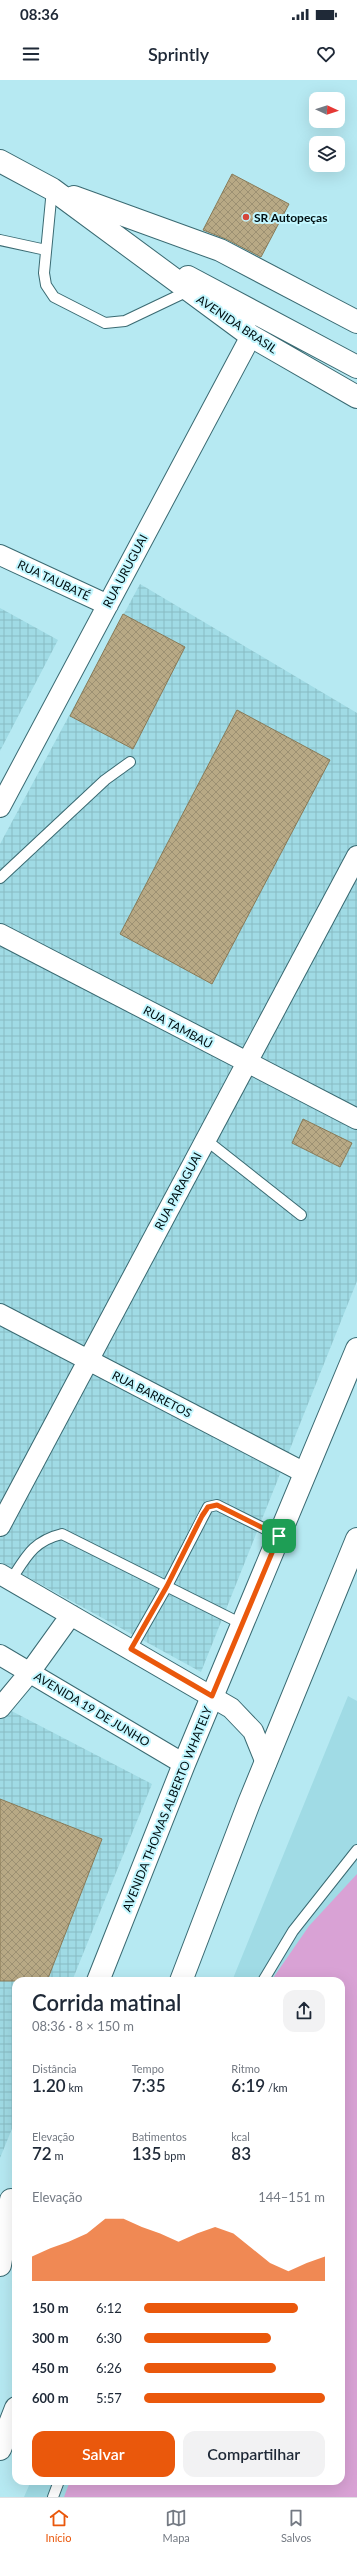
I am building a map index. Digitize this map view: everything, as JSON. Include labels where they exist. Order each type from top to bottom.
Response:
[{"type":"main road","name":"AVENIDA BRASIL","points":[[0,161],[52,189],[220,250],[357,322]]},
{"type":"main road","name":"AVENIDA BRASIL","points":[[52,189],[188,291],[251,336],[357,397]]},
{"type":"main road","name":"AVENIDA BRASIL","points":[[136,220],[357,338]]},
{"type":"main road","name":"AVENIDA BRASIL","points":[[122,242],[355,366]]},
{"type":"main road","name":"AVENIDA THOMAS ALBERTO WHATELY","points":[[100,1977],[184,1764],[357,1349]]},
{"type":"main road","points":[[182,1977],[266,1763],[356,1545]]},
{"type":"main road","points":[[0,2229],[12,2200]]},
{"type":"main road","points":[[0,2265],[12,2205]]},
{"type":"main road","points":[[0,2449],[9,2415]]},
{"type":"street","name":"RUA URUGUAI","points":[[0,807],[251,336]]},
{"type":"street","name":"RUA TAUBATÉ","points":[[0,555],[108,605]]},
{"type":"street","name":"RUA PARAGUAI","points":[[0,1526],[357,856]]},
{"type":"street","name":"RUA TAMBAÚ","points":[[0,934],[357,1119]]},
{"type":"street","name":"RUA BARRETOS","points":[[0,1314],[305,1473]]},
{"type":"street","points":[[5,1577],[231,1708],[253,1731],[266,1763]]},
{"type":"street","points":[[0,1708],[30,1672],[71,1615]]},
{"type":"street","name":"AVENIDA 19 DE JUNHO","points":[[0,1655],[184,1764]]},
{"type":"lane","points":[[52,189],[44,273],[46,285],[54,297],[105,323],[125,321],[188,291]]},
{"type":"lane","points":[[0,240],[46,250]]},
{"type":"lane","points":[[0,878],[105,780],[130,762]]},
{"type":"lane","points":[[206,1140],[301,1215]]},
{"type":"lane","points":[[131,1649],[167,1586],[208,1507],[217,1505],[279,1536]]},
{"type":"lane","points":[[5,1577],[32,1549],[47,1538],[62,1534],[242,1624]]},
{"type":"lane","points":[[265,1977],[293,1931],[357,1850]]},
{"type":"lane","points":[[53,2497],[58,2485]]},
{"type":"shaded area","points":[[140,584],[357,713],[357,1281],[201,1672],[0,1562],[0,844]]},
{"type":"shaded area","points":[[0,608],[58,640],[0,751]]},
{"type":"shaded area","points":[[348,1696],[357,1701],[357,2497],[24,2497],[29,2485],[345,2485],[345,1977],[234,1977]]},
{"type":"shaded area","points":[[0,1705],[152,1784],[74,1977],[12,1977],[12,2129],[0,2158]]},
{"type":"shaded area","points":[[357,1874],[357,2497],[64,2497],[68,2485],[345,2485],[345,1977],[274,1977],[309,1926]]},
{"type":"building","name":"SR Autopeças","points":[[232,174],[289,204],[261,257],[226,239],[203,230]]},
{"type":"building","points":[[123,614],[185,647],[133,749],[70,716]]},
{"type":"building","points":[[237,710],[330,760],[212,984],[120,934]]},
{"type":"building","points":[[303,1119],[352,1143],[340,1167],[292,1143]]},
{"type":"building","points":[[0,1799],[102,1839],[49,1977],[12,1977],[12,1981],[0,1981]]},
{"type":"place","name":"SR Autopeças","points":[[246,217]]},
{"type":"route","points":[[217,1505],[279,1536],[212,1696],[131,1649],[167,1586],[208,1507],[217,1505]]}]
